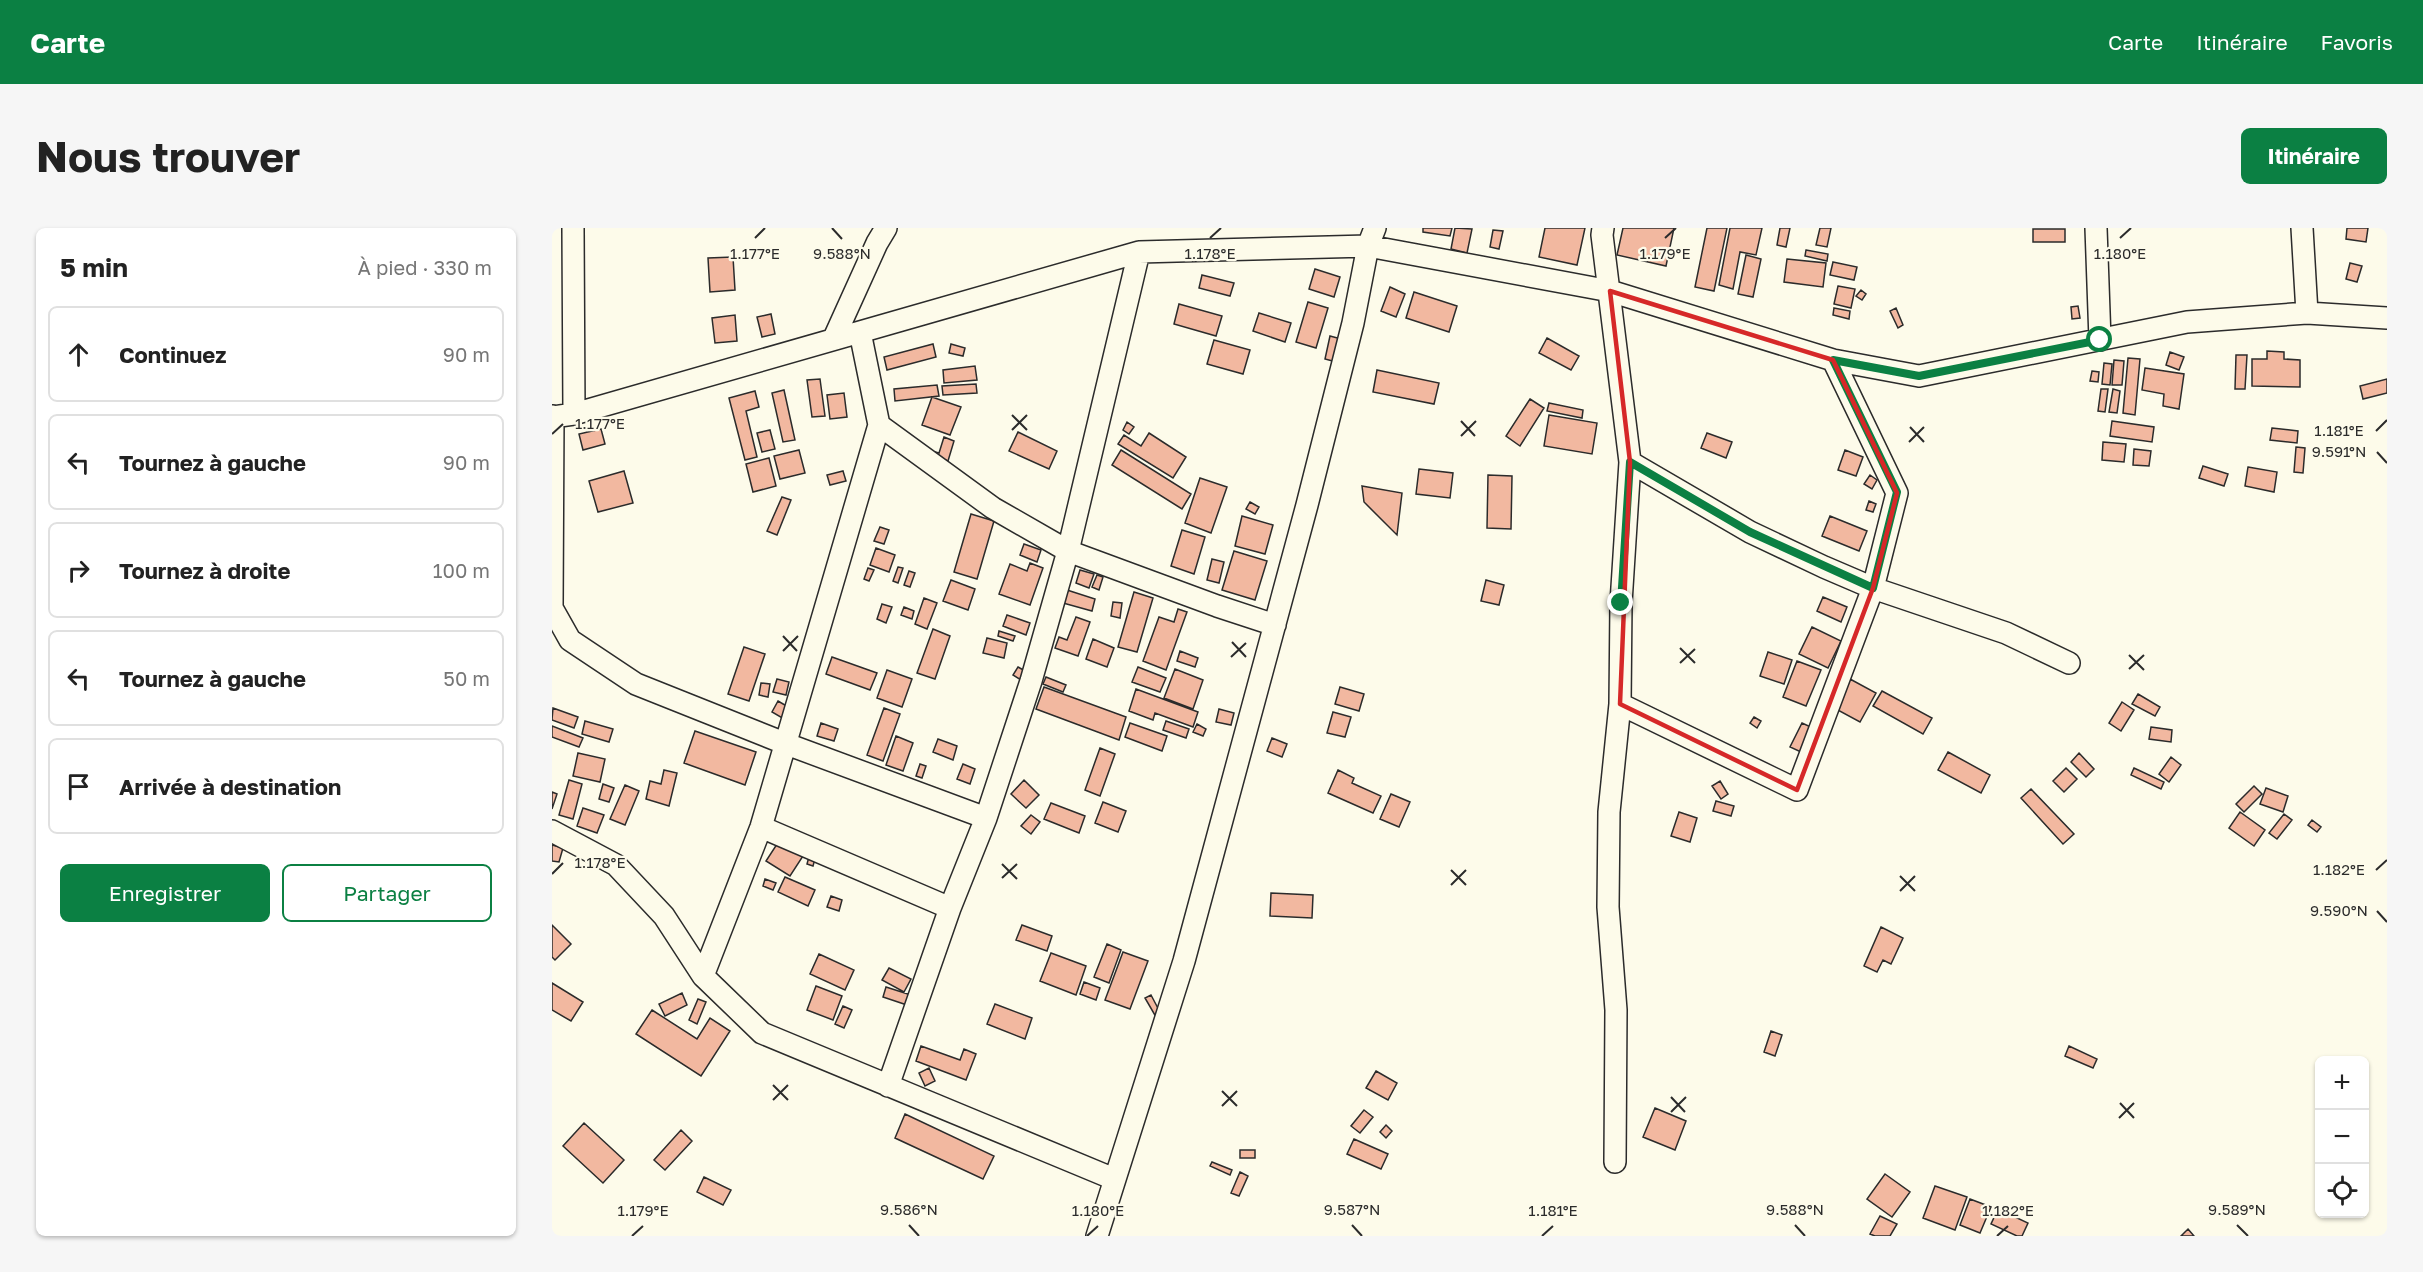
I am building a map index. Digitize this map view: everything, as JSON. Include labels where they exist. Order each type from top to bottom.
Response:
[{"type":"street","points":[[573,228],[574,414]]},
{"type":"street","points":[[834,338],[886,228]]},
{"type":"street","points":[[1603,228],[1630,462],[1621,603],[1620,704],[1609,812],[1608,907],[1616,1010],[1615,1162]]},
{"type":"street","points":[[2096,228],[2100,340]]},
{"type":"street","points":[[2302,228],[2307,313]]},
{"type":"street","points":[[1097,1236],[1184,961],[1353,324],[1371,237]]},
{"type":"street","points":[[986,818],[784,743],[636,684],[570,640],[552,608],[553,416],[574,414],[1139,252],[1371,237],[1610,291],[1833,360],[1919,376],[2187,322],[2307,313],[2387,318]]},
{"type":"street","points":[[888,1086],[950,908],[986,818],[1031,681],[1068,551],[1139,252]]},
{"type":"street","points":[[704,976],[761,827],[879,425],[860,332]]},
{"type":"street","points":[[1620,704],[1797,790],[1873,588],[1897,492],[1833,360]]},
{"type":"street","points":[[879,425],[993,508],[1068,551],[1275,625]]},
{"type":"street","points":[[1630,462],[1750,532],[1873,588],[2006,633],[2069,663]]},
{"type":"street","points":[[761,827],[950,908]]},
{"type":"street","points":[[552,831],[616,865],[664,916],[704,976],[762,1033],[1114,1179]]},
{"type":"highlighted area","points":[[1610,291],[1833,360],[1897,493],[1873,588],[1797,790],[1620,704],[1630,462]]},
{"type":"building","points":[[1423,228],[1452,228],[1450,236],[1423,232]]},
{"type":"building","points":[[1455,228],[1472,229],[1467,253],[1451,249]]},
{"type":"building","points":[[1545,228],[1585,228],[1577,265],[1539,257]]},
{"type":"building","points":[[1623,228],[1674,228],[1666,266],[1617,255]]},
{"type":"building","points":[[1707,228],[1727,228],[1714,291],[1695,287]]},
{"type":"building","points":[[1730,228],[1762,228],[1756,255],[1740,252],[1733,289],[1719,285]]},
{"type":"building","points":[[1780,228],[1790,228],[1786,247],[1777,245]]},
{"type":"building","points":[[1820,228],[1831,228],[1827,247],[1816,245]]},
{"type":"building","points":[[2347,228],[2368,228],[2366,242],[2346,239]]},
{"type":"building","points":[[2033,229],[2065,229],[2065,242],[2033,242]]},
{"type":"building","points":[[1493,230],[1503,231],[1499,249],[1490,247]]},
{"type":"building","points":[[1806,250],[1828,254],[1827,261],[1805,256]]},
{"type":"building","points":[[1746,255],[1761,259],[1753,297],[1738,294]]},
{"type":"building","points":[[733,257],[735,290],[710,292],[708,258]]},
{"type":"building","points":[[1787,259],[1826,263],[1823,287],[1784,282]]},
{"type":"building","points":[[1833,262],[1857,267],[1854,280],[1830,275]]},
{"type":"building","points":[[2350,263],[2362,266],[2357,282],[2346,279]]},
{"type":"building","points":[[1315,269],[1340,277],[1334,297],[1309,289]]},
{"type":"building","points":[[1202,275],[1234,283],[1230,296],[1199,288]]},
{"type":"building","points":[[1838,286],[1855,289],[1851,308],[1834,304]]},
{"type":"building","points":[[1390,287],[1405,294],[1396,317],[1381,311]]},
{"type":"building","points":[[1861,290],[1866,294],[1862,300],[1856,296]]},
{"type":"building","points":[[1414,292],[1457,306],[1449,332],[1406,318]]},
{"type":"building","points":[[1308,302],[1328,308],[1316,348],[1296,342]]},
{"type":"building","points":[[1179,304],[1222,316],[1216,336],[1174,324]]},
{"type":"building","points":[[2078,306],[2080,318],[2072,319],[2071,307]]},
{"type":"building","points":[[1834,308],[1850,311],[1849,319],[1833,315]]},
{"type":"building","points":[[1896,308],[1903,325],[1898,328],[1890,311]]},
{"type":"building","points":[[1259,313],[1291,323],[1285,342],[1253,331]]},
{"type":"building","points":[[771,314],[775,334],[762,337],[757,317]]},
{"type":"building","points":[[735,315],[737,341],[715,343],[712,318]]},
{"type":"building","points":[[1330,336],[1345,340],[1340,363],[1325,359]]},
{"type":"building","points":[[1547,338],[1579,356],[1571,370],[1539,353]]},
{"type":"building","points":[[1214,340],[1250,350],[1243,374],[1207,364]]},
{"type":"building","points":[[933,344],[936,357],[887,370],[884,357]]},
{"type":"building","points":[[951,344],[965,348],[963,356],[949,353]]},
{"type":"building","points":[[2267,351],[2284,352],[2284,359],[2300,360],[2300,387],[2252,386],[2252,359],[2267,359]]},
{"type":"building","points":[[2170,352],[2184,357],[2179,370],[2166,365]]},
{"type":"building","points":[[2236,355],[2247,355],[2245,389],[2235,389]]},
{"type":"building","points":[[2128,358],[2140,359],[2135,415],[2123,413]]},
{"type":"building","points":[[2114,360],[2124,361],[2122,385],[2112,385]]},
{"type":"building","points":[[2104,363],[2112,364],[2110,385],[2102,384]]},
{"type":"building","points":[[975,366],[977,380],[944,383],[943,370]]},
{"type":"building","points":[[2145,368],[2184,374],[2179,409],[2163,406],[2164,394],[2142,390]]},
{"type":"building","points":[[1377,370],[1439,383],[1434,404],[1373,392]]},
{"type":"building","points":[[2092,371],[2099,372],[2098,382],[2090,381]]},
{"type":"building","points":[[820,379],[825,416],[812,417],[807,380]]},
{"type":"building","points":[[2387,379],[2387,393],[2363,399],[2360,386]]},
{"type":"building","points":[[976,384],[977,393],[943,395],[942,386]]},
{"type":"building","points":[[937,385],[939,396],[895,401],[894,389]]},
{"type":"building","points":[[2101,389],[2108,389],[2105,412],[2098,411]]},
{"type":"building","points":[[2113,389],[2120,391],[2117,413],[2109,412]]},
{"type":"building","points":[[784,390],[795,440],[783,442],[772,393]]},
{"type":"building","points":[[755,391],[759,407],[746,411],[757,457],[745,460],[729,398]]},
{"type":"building","points":[[844,393],[847,417],[830,419],[827,395]]},
{"type":"building","points":[[932,397],[961,407],[950,435],[922,425]]},
{"type":"building","points":[[1530,399],[1544,408],[1520,446],[1506,436]]},
{"type":"building","points":[[1549,403],[1583,410],[1582,418],[1547,411]]},
{"type":"building","points":[[1549,415],[1597,423],[1592,454],[1544,446]]},
{"type":"building","points":[[2112,421],[2154,427],[2152,442],[2110,436]]},
{"type":"building","points":[[1127,422],[1134,427],[1129,434],[1123,430]]},
{"type":"building","points":[[2272,428],[2298,431],[2297,443],[2270,440]]},
{"type":"building","points":[[601,429],[605,444],[583,450],[579,434]]},
{"type":"building","points":[[770,430],[775,449],[762,452],[757,433]]},
{"type":"building","points":[[1018,432],[1057,451],[1049,469],[1009,451]]},
{"type":"building","points":[[1149,433],[1186,457],[1173,478],[1118,444],[1124,435],[1141,446]]},
{"type":"building","points":[[1707,433],[1732,442],[1726,458],[1701,448]]},
{"type":"building","points":[[944,437],[954,441],[948,461],[934,456],[935,452],[939,453]]},
{"type":"building","points":[[2103,442],[2126,444],[2124,462],[2102,460]]},
{"type":"building","points":[[2296,447],[2305,448],[2303,473],[2294,472]]},
{"type":"building","points":[[2134,449],[2151,451],[2149,466],[2133,465]]},
{"type":"building","points":[[799,450],[805,473],[780,479],[774,456]]},
{"type":"building","points":[[1121,450],[1191,494],[1182,509],[1112,465]]},
{"type":"building","points":[[1845,450],[1863,457],[1856,476],[1838,470]]},
{"type":"building","points":[[769,458],[776,486],[753,492],[746,464]]},
{"type":"building","points":[[2203,466],[2228,474],[2224,486],[2199,478]]},
{"type":"building","points":[[2248,467],[2277,472],[2274,492],[2245,486]]},
{"type":"building","points":[[1419,469],[1453,473],[1450,498],[1416,494]]},
{"type":"building","points":[[624,471],[633,503],[598,512],[589,481]]},
{"type":"building","points":[[843,471],[846,481],[830,485],[827,475]]},
{"type":"building","points":[[1488,475],[1512,476],[1511,529],[1487,528]]},
{"type":"building","points":[[1870,475],[1877,480],[1872,489],[1864,484]]},
{"type":"building","points":[[1200,478],[1227,487],[1211,533],[1185,523]]},
{"type":"building","points":[[1362,486],[1402,493],[1397,535],[1364,502]]},
{"type":"building","points":[[782,497],[791,500],[777,535],[767,531]]},
{"type":"building","points":[[1869,501],[1876,504],[1873,512],[1866,510]]},
{"type":"building","points":[[1250,502],[1259,507],[1255,514],[1246,509]]},
{"type":"building","points":[[971,514],[994,521],[977,579],[954,572]]},
{"type":"building","points":[[1242,516],[1273,525],[1265,554],[1235,546]]},
{"type":"building","points":[[1830,516],[1867,531],[1859,551],[1822,536]]},
{"type":"building","points":[[880,527],[889,530],[884,544],[874,541]]},
{"type":"building","points":[[1182,530],[1205,537],[1194,574],[1171,566]]},
{"type":"building","points":[[1024,544],[1041,550],[1037,562],[1020,555]]},
{"type":"building","points":[[876,548],[895,555],[889,572],[870,565]]},
{"type":"building","points":[[1234,551],[1267,561],[1255,600],[1222,590]]},
{"type":"building","points":[[1212,559],[1224,562],[1219,583],[1207,580]]},
{"type":"building","points":[[1030,563],[1043,568],[1030,605],[999,594],[1010,564],[1027,571]]},
{"type":"building","points":[[898,567],[903,568],[898,583],[893,581]]},
{"type":"building","points":[[868,568],[874,570],[869,581],[864,579]]},
{"type":"building","points":[[1080,570],[1094,574],[1089,588],[1076,583]]},
{"type":"building","points":[[909,571],[915,573],[910,587],[904,585]]},
{"type":"building","points":[[1097,575],[1103,577],[1099,590],[1092,587]]},
{"type":"building","points":[[951,580],[975,589],[968,610],[943,601]]},
{"type":"building","points":[[1486,580],[1504,585],[1499,605],[1481,601]]},
{"type":"building","points":[[1067,590],[1095,599],[1092,611],[1063,603]]},
{"type":"building","points":[[1134,592],[1153,598],[1137,652],[1118,647]]},
{"type":"building","points":[[1823,597],[1847,607],[1841,622],[1817,611]]},
{"type":"building","points":[[924,598],[937,603],[927,629],[915,624]]},
{"type":"building","points":[[1113,602],[1122,603],[1120,618],[1111,616]]},
{"type":"building","points":[[882,604],[892,607],[886,623],[877,619]]},
{"type":"building","points":[[904,607],[914,611],[912,619],[901,615]]},
{"type":"building","points":[[1178,609],[1187,612],[1166,670],[1143,661],[1159,617],[1174,622]]},
{"type":"building","points":[[1007,615],[1030,623],[1026,635],[1003,626]]},
{"type":"building","points":[[1076,617],[1090,622],[1078,656],[1055,648],[1059,637],[1067,640]]},
{"type":"building","points":[[1812,627],[1841,641],[1828,668],[1799,654]]},
{"type":"building","points":[[933,629],[950,636],[935,679],[917,673]]},
{"type":"building","points":[[999,631],[1015,636],[1013,641],[998,636]]},
{"type":"building","points":[[987,638],[1007,643],[1004,658],[983,653]]},
{"type":"building","points":[[1093,639],[1114,648],[1107,667],[1086,659]]},
{"type":"building","points":[[744,647],[765,654],[749,701],[728,694]]},
{"type":"building","points":[[1180,651],[1198,658],[1195,667],[1177,661]]},
{"type":"building","points":[[1768,652],[1792,660],[1784,684],[1760,676]]},
{"type":"building","points":[[832,657],[877,673],[870,690],[826,674]]},
{"type":"building","points":[[1797,661],[1821,670],[1806,706],[1783,697]]},
{"type":"building","points":[[1018,667],[1027,672],[1021,680],[1013,675]]},
{"type":"building","points":[[1138,667],[1166,678],[1160,692],[1132,682]]},
{"type":"building","points":[[1175,669],[1203,680],[1193,709],[1164,698]]},
{"type":"building","points":[[887,670],[912,679],[902,707],[877,698]]},
{"type":"building","points":[[1046,677],[1066,685],[1063,692],[1043,684]]},
{"type":"building","points":[[777,679],[789,682],[786,695],[773,692]]},
{"type":"building","points":[[1850,679],[1876,693],[1860,722],[1834,708]]},
{"type":"building","points":[[761,683],[770,684],[768,697],[759,695]]},
{"type":"building","points":[[1044,687],[1126,717],[1119,740],[1036,709]]},
{"type":"building","points":[[1340,687],[1364,694],[1359,711],[1335,704]]},
{"type":"building","points":[[1136,689],[1198,712],[1193,727],[1155,713],[1153,720],[1129,711]]},
{"type":"building","points":[[1882,691],[1932,718],[1923,734],[1873,706]]},
{"type":"building","points":[[2138,694],[2160,707],[2155,716],[2132,704]]},
{"type":"building","points":[[778,701],[790,708],[784,719],[772,712]]},
{"type":"building","points":[[2122,702],[2134,710],[2121,731],[2109,723]]},
{"type":"building","points":[[553,708],[578,717],[574,728],[552,720]]},
{"type":"building","points":[[884,708],[900,714],[883,761],[867,755]]},
{"type":"building","points":[[1219,709],[1234,713],[1231,725],[1216,722]]},
{"type":"building","points":[[1333,712],[1351,717],[1345,737],[1327,733]]},
{"type":"building","points":[[1754,717],[1761,721],[1757,728],[1750,723]]},
{"type":"building","points":[[585,721],[613,729],[609,742],[582,734]]},
{"type":"building","points":[[1166,721],[1189,729],[1186,738],[1163,730]]},
{"type":"building","points":[[821,723],[838,729],[834,741],[817,736]]},
{"type":"building","points":[[1130,723],[1167,736],[1162,751],[1125,737]]},
{"type":"building","points":[[1802,723],[1813,728],[1801,752],[1790,747]]},
{"type":"building","points":[[1197,724],[1206,729],[1203,736],[1193,732]]},
{"type":"building","points":[[552,726],[583,738],[579,747],[552,737]]},
{"type":"building","points":[[2151,727],[2172,730],[2171,742],[2149,739]]},
{"type":"building","points":[[695,731],[756,752],[745,785],[684,763]]},
{"type":"building","points":[[896,736],[913,743],[903,771],[886,765]]},
{"type":"building","points":[[1272,738],[1287,744],[1282,757],[1267,751]]},
{"type":"building","points":[[938,739],[957,746],[953,760],[933,752]]},
{"type":"building","points":[[1100,748],[1115,754],[1100,796],[1085,790]]},
{"type":"building","points":[[1948,752],[1990,775],[1981,793],[1938,770]]},
{"type":"building","points":[[578,753],[605,759],[600,782],[573,776]]},
{"type":"building","points":[[2079,753],[2094,769],[2086,777],[2071,762]]},
{"type":"building","points":[[2171,757],[2181,765],[2169,782],[2159,774]]},
{"type":"building","points":[[920,764],[926,766],[922,778],[916,776]]},
{"type":"building","points":[[963,764],[975,769],[970,784],[957,779]]},
{"type":"building","points":[[2066,768],[2077,779],[2064,792],[2053,781]]},
{"type":"building","points":[[2134,768],[2164,782],[2161,789],[2131,775]]},
{"type":"building","points":[[664,770],[677,773],[669,806],[646,799],[650,781],[661,784]]},
{"type":"building","points":[[1338,770],[1354,778],[1352,783],[1381,796],[1373,813],[1328,793]]},
{"type":"building","points":[[569,780],[582,784],[573,819],[559,815]]},
{"type":"building","points":[[1024,780],[1039,795],[1026,808],[1011,794]]},
{"type":"building","points":[[1720,781],[1728,794],[1721,799],[1712,786]]},
{"type":"building","points":[[603,784],[614,788],[609,802],[599,799]]},
{"type":"building","points":[[625,785],[639,791],[625,825],[610,819]]},
{"type":"building","points":[[2254,786],[2262,794],[2244,812],[2236,804]]},
{"type":"building","points":[[2266,788],[2288,796],[2283,812],[2260,804]]},
{"type":"building","points":[[2031,789],[2074,834],[2063,844],[2021,798]]},
{"type":"building","points":[[552,792],[557,794],[552,809]]},
{"type":"building","points":[[1391,794],[1410,802],[1399,827],[1380,819]]},
{"type":"building","points":[[1716,801],[1734,806],[1731,816],[1713,811]]},
{"type":"building","points":[[1103,802],[1126,811],[1118,832],[1095,823]]},
{"type":"building","points":[[1051,803],[1085,816],[1079,833],[1044,819]]},
{"type":"building","points":[[583,808],[604,815],[597,833],[577,826]]},
{"type":"building","points":[[1679,812],[1697,818],[1690,842],[1671,836]]},
{"type":"building","points":[[2240,812],[2265,830],[2254,846],[2229,828]]},
{"type":"building","points":[[2284,814],[2292,820],[2277,839],[2269,833]]},
{"type":"building","points":[[1031,815],[1040,822],[1031,834],[1021,826]]},
{"type":"building","points":[[2312,820],[2321,827],[2317,832],[2308,825]]},
{"type":"building","points":[[779,841],[803,856],[790,876],[766,861]]},
{"type":"building","points":[[552,845],[563,848],[559,862],[552,861]]},
{"type":"building","points":[[810,853],[816,855],[813,866],[807,864]]},
{"type":"building","points":[[785,877],[815,890],[808,906],[778,892]]},
{"type":"building","points":[[765,879],[776,883],[773,890],[763,886]]},
{"type":"building","points":[[1271,893],[1313,895],[1312,918],[1270,916]]},
{"type":"building","points":[[831,896],[842,900],[839,911],[827,907]]},
{"type":"building","points":[[552,925],[571,944],[555,960],[552,957]]},
{"type":"building","points":[[1022,925],[1052,936],[1047,951],[1016,940]]},
{"type":"building","points":[[1881,927],[1903,938],[1891,964],[1883,960],[1877,972],[1864,966]]},
{"type":"building","points":[[1107,944],[1121,950],[1109,983],[1094,977]]},
{"type":"building","points":[[1123,952],[1148,961],[1130,1009],[1105,1000]]},
{"type":"building","points":[[1051,953],[1086,966],[1076,995],[1040,981]]},
{"type":"building","points":[[819,954],[854,970],[845,990],[810,974]]},
{"type":"building","points":[[889,968],[911,979],[904,992],[882,980]]},
{"type":"building","points":[[1084,982],[1100,988],[1096,1000],[1080,994]]},
{"type":"building","points":[[552,983],[583,1002],[571,1021],[552,1010]]},
{"type":"building","points":[[816,986],[842,996],[833,1020],[807,1010]]},
{"type":"building","points":[[886,987],[911,995],[907,1005],[883,997]]},
{"type":"building","points":[[682,993],[687,1005],[665,1016],[659,1004]]},
{"type":"building","points":[[1151,995],[1161,1014],[1156,1017],[1145,998]]},
{"type":"building","points":[[698,999],[706,1002],[697,1024],[689,1020]]},
{"type":"building","points":[[995,1004],[1032,1018],[1025,1039],[987,1024]]},
{"type":"building","points":[[843,1006],[852,1010],[844,1028],[835,1024]]},
{"type":"building","points":[[652,1010],[697,1039],[710,1018],[730,1031],[701,1076],[636,1034]]},
{"type":"building","points":[[1771,1031],[1782,1035],[1775,1056],[1764,1052]]},
{"type":"building","points":[[921,1046],[960,1060],[964,1049],[976,1054],[966,1080],[916,1061]]},
{"type":"building","points":[[2069,1046],[2097,1059],[2093,1068],[2065,1056]]},
{"type":"building","points":[[929,1068],[935,1081],[925,1086],[919,1073]]},
{"type":"building","points":[[1376,1071],[1397,1083],[1388,1100],[1366,1088]]},
{"type":"building","points":[[1655,1108],[1686,1121],[1675,1150],[1643,1137]]},
{"type":"building","points":[[1364,1110],[1373,1117],[1360,1133],[1351,1126]]},
{"type":"building","points":[[905,1114],[994,1156],[983,1179],[895,1138]]},
{"type":"building","points":[[584,1123],[624,1160],[603,1183],[563,1146]]},
{"type":"building","points":[[1386,1125],[1392,1131],[1386,1138],[1380,1132]]},
{"type":"building","points":[[681,1130],[692,1141],[665,1170],[654,1160]]},
{"type":"building","points":[[1354,1139],[1388,1154],[1381,1169],[1347,1154]]},
{"type":"building","points":[[1240,1150],[1255,1150],[1255,1158],[1240,1158]]},
{"type":"building","points":[[1212,1162],[1232,1170],[1230,1175],[1210,1166]]},
{"type":"building","points":[[1240,1172],[1248,1176],[1239,1196],[1231,1193]]},
{"type":"building","points":[[1885,1174],[1910,1192],[1892,1217],[1867,1199]]},
{"type":"building","points":[[704,1177],[731,1190],[723,1205],[697,1192]]},
{"type":"building","points":[[1935,1186],[1967,1197],[1955,1230],[1923,1218]]},
{"type":"building","points":[[1970,1199],[1991,1207],[1980,1233],[1960,1225]]},
{"type":"building","points":[[1998,1209],[2028,1223],[2022,1236],[2017,1236],[1991,1224]]},
{"type":"building","points":[[1880,1216],[1897,1224],[1890,1236],[1870,1234]]},
{"type":"building","points":[[2188,1229],[2194,1236],[2181,1236]]},
{"type":"route","points":[[1621,603],[1630,462],[1750,532],[1873,588],[1897,492],[1833,360],[1919,376],[2100,340]]}]
